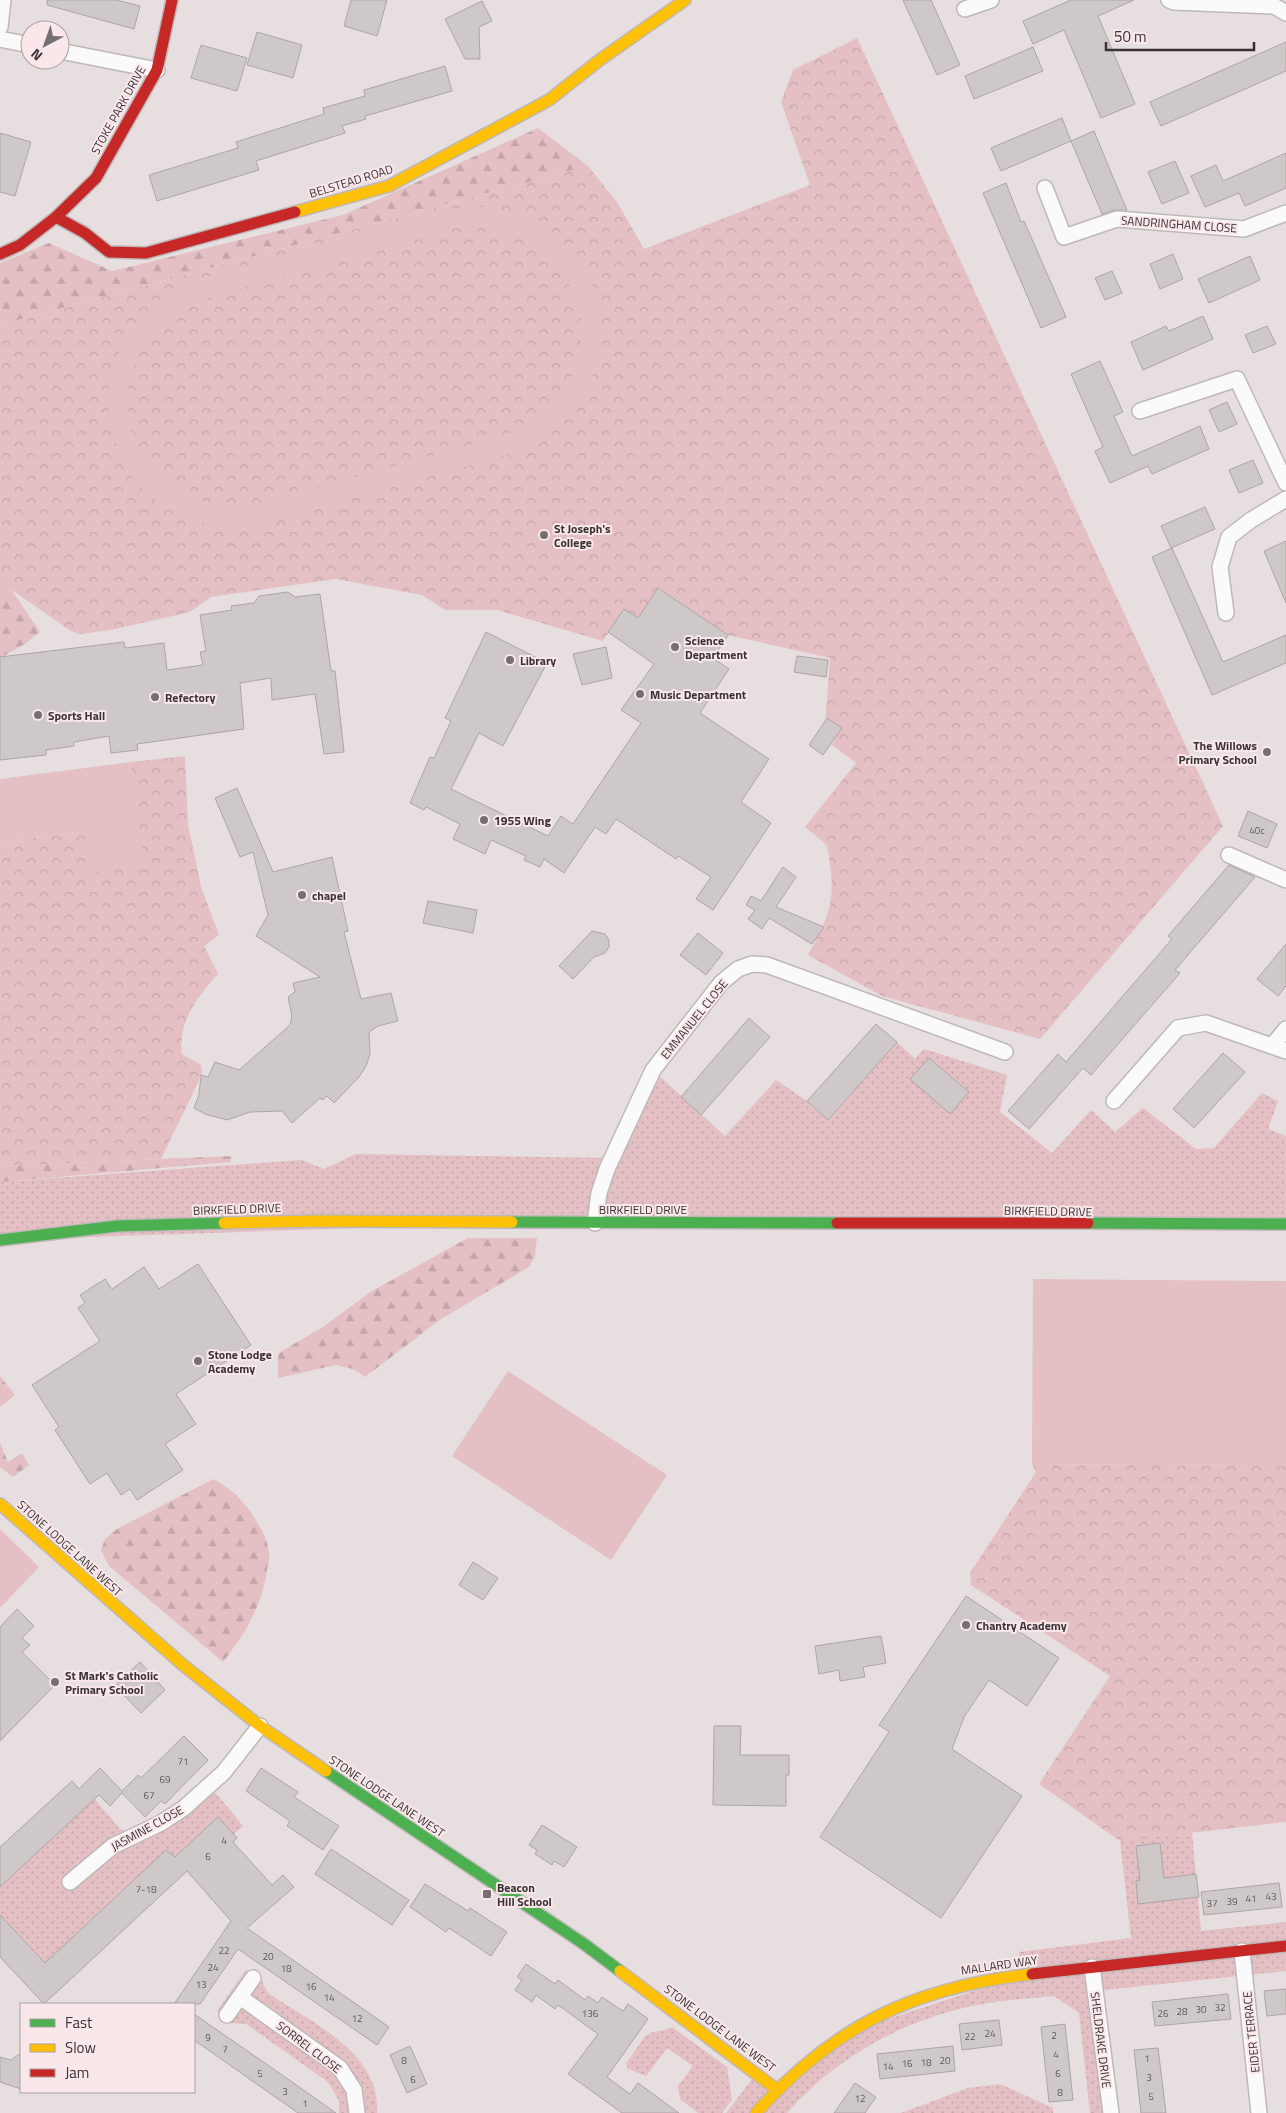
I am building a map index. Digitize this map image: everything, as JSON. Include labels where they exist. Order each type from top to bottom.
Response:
[{"type":"street","points":[[0,27],[3,0]]},
{"type":"street","name":"STOKE PARK DRIVE","points":[[56,217],[96,178],[157,70],[172,0]]},
{"type":"street","name":"BELSTEAD ROAD","points":[[56,217],[86,233],[109,252],[146,253],[389,186],[549,100],[601,59],[685,0]]},
{"type":"street","points":[[965,9],[991,0]]},
{"type":"street","points":[[1169,0],[1174,2],[1274,6],[1286,13]]},
{"type":"street","points":[[0,39],[20,43]]},
{"type":"street","points":[[70,53],[157,70]]},
{"type":"street","name":"SANDRINGHAM CLOSE","points":[[1045,188],[1064,237],[1117,219],[1244,229],[1286,212]]},
{"type":"street","points":[[0,254],[20,246],[56,217]]},
{"type":"street","points":[[1140,411],[1237,379],[1286,483]]},
{"type":"street","points":[[1226,613],[1220,567],[1229,537],[1286,499]]},
{"type":"street","points":[[1229,854],[1286,880]]},
{"type":"street","name":"EMMANUEL CLOSE","points":[[596,1223],[599,1193],[604,1175],[653,1070],[721,983],[738,969],[752,964],[767,964],[1005,1052]]},
{"type":"street","points":[[1114,1101],[1178,1028],[1206,1023],[1279,1048],[1286,1029]]},
{"type":"street","name":"BIRKFIELD DRIVE","points":[[0,1240],[117,1226],[318,1221],[1286,1224]]},
{"type":"street","name":"STONE LODGE LANE WEST","points":[[0,1504],[182,1665],[260,1726],[584,1944],[776,2089]]},
{"type":"street","name":"JASMINE CLOSE","points":[[70,1882],[113,1846],[161,1823],[184,1808],[224,1772],[260,1726]]},
{"type":"street","name":"MALLARD WAY","points":[[756,2113],[776,2089],[818,2052],[845,2033],[900,2004],[970,1982],[1286,1946]]},
{"type":"street","name":"EIDER TERRACE","points":[[1242,1951],[1259,2113]]},
{"type":"street","name":"SHELDRAKE DRIVE","points":[[1092,1967],[1110,2113]]},
{"type":"street","points":[[227,2015],[253,1978]]},
{"type":"street","name":"SORREL CLOSE","points":[[240,1997],[340,2068],[354,2090],[357,2113]]},
{"type":"green space","points":[[857,38],[1223,826],[1040,1039],[882,996],[808,955],[823,926],[832,890],[827,845],[805,827],[856,763],[832,745],[837,736],[825,727],[830,658],[728,635],[659,588],[638,618],[624,609],[603,641],[497,610],[445,610],[422,595],[336,579],[211,597],[190,612],[111,630],[80,634],[71,631],[0,582],[0,325],[588,166],[617,202],[644,249],[810,185],[781,102],[793,70]]},
{"type":"green space","points":[[538,128],[588,166],[0,325],[0,263],[49,243],[112,271],[343,215]]},
{"type":"green space","points":[[474,206],[524,218],[562,242],[587,275],[600,314],[599,355],[584,394],[554,429],[510,454],[226,534],[224,527],[179,515],[145,491],[122,458],[110,421],[111,382],[123,343],[149,310],[187,283],[437,211]],"holes":[[[460,227],[505,232],[541,251],[566,278],[579,312],[580,348],[569,383],[543,413],[504,435],[249,507],[206,503],[171,486],[146,461],[131,429],[128,394],[136,360],[158,328],[193,302]]]},
{"type":"green space","points":[[0,573],[40,632],[25,644],[0,658]]},
{"type":"green space","points":[[185,756],[188,824],[201,887],[219,935],[204,946],[218,974],[203,991],[191,1011],[186,1021],[181,1043],[182,1054],[201,1065],[202,1074],[161,1159],[0,1166],[0,842],[84,832],[144,866],[131,762]]},
{"type":"green space","points":[[131,762],[145,866],[89,873],[84,832],[0,842],[0,779]]},
{"type":"green space","points":[[897,1042],[915,1059],[924,1049],[1007,1075],[1000,1112],[1052,1153],[1091,1110],[1115,1132],[1143,1108],[1196,1149],[1214,1148],[1262,1093],[1278,1101],[1268,1129],[1286,1136],[1286,1224],[539,1222],[0,1240],[0,1182],[302,1160],[324,1169],[356,1154],[611,1158],[653,1070],[725,1136],[776,1080],[807,1101],[829,1120]]},
{"type":"green space","points":[[232,1156],[230,1162],[0,1182],[0,1166]]},
{"type":"green space","points":[[468,1238],[537,1238],[535,1256],[529,1267],[441,1319],[365,1377],[353,1369],[336,1365],[278,1378],[278,1355],[282,1351],[323,1327],[372,1291]]},
{"type":"green space","points":[[1033,1279],[1286,1281],[1286,1466],[1032,1464]]},
{"type":"green space","points":[[508,1371],[667,1475],[611,1560],[452,1456]]},
{"type":"green space","points":[[0,1376],[15,1395],[0,1407]]},
{"type":"green space","points":[[0,1443],[8,1462],[22,1453],[29,1465],[13,1477],[0,1467]]},
{"type":"green space","points":[[1032,1464],[1286,1466],[1286,1822],[1120,1841],[1039,1784],[1110,1676],[971,1585],[970,1573],[1036,1472]]},
{"type":"green space","points":[[213,1479],[231,1491],[250,1511],[267,1542],[269,1554],[265,1583],[257,1608],[245,1630],[223,1662],[109,1566],[101,1550],[105,1539],[117,1529]]},
{"type":"green space","points":[[0,1529],[39,1567],[1,1607],[0,1607]]},
{"type":"green space","points":[[72,1781],[90,1800],[93,1797],[120,1829],[136,1835],[210,1786],[243,1826],[234,1834],[237,1838],[205,1868],[187,1871],[120,1933],[102,1914],[97,1919],[115,1938],[45,2003],[0,1957],[0,1847]]},
{"type":"green space","points":[[1192,1832],[1201,1931],[1286,1922],[1286,1971],[1095,1991],[1111,2113],[1090,2113],[1079,2013],[1054,1996],[983,2004],[928,2018],[901,2029],[851,2057],[807,2092],[787,2113],[726,2113],[757,2073],[777,2089],[845,2033],[1022,1975],[1019,1952],[1131,1938],[1120,1841]]},
{"type":"green space","points":[[246,1970],[262,1981],[268,1993],[340,2041],[355,2056],[368,2073],[375,2092],[377,2113],[339,2113],[339,2101],[328,2082],[246,2024],[232,2023],[217,2011]]},
{"type":"green space","points":[[672,2027],[727,2067],[732,2100],[722,2113],[698,2113],[680,2099],[678,2086],[693,2066],[667,2048],[646,2076],[628,2069],[626,2064],[645,2036]]},
{"type":"green space","points":[[1000,2084],[1053,2108],[1053,2113],[901,2113],[968,2088]]},
{"type":"building","points":[[47,0],[116,0],[140,6],[134,29],[47,5]]},
{"type":"building","points":[[351,0],[387,0],[377,36],[344,26]]},
{"type":"building","points":[[903,0],[931,0],[960,65],[937,75]]},
{"type":"building","points":[[1071,0],[1134,0],[1098,16],[1135,104],[1101,118],[1064,30],[1033,44],[1023,21]]},
{"type":"building","points":[[482,1],[492,21],[479,27],[480,59],[465,59],[445,19]]},
{"type":"building","points":[[257,32],[302,45],[293,78],[247,65]]},
{"type":"building","points":[[1286,42],[1286,71],[1161,126],[1150,102]]},
{"type":"building","points":[[201,45],[247,58],[237,91],[191,78]]},
{"type":"building","points":[[1033,47],[1043,71],[974,99],[965,76]]},
{"type":"building","points":[[445,66],[452,91],[365,116],[366,119],[342,126],[345,133],[256,161],[259,170],[157,201],[149,175],[238,148],[236,142],[324,114],[323,108],[365,96],[364,90]]},
{"type":"building","points":[[1062,118],[1071,141],[1001,171],[991,148]]},
{"type":"building","points":[[1094,131],[1127,210],[1114,210],[1102,214],[1071,141]]},
{"type":"building","points":[[0,133],[31,142],[15,196],[0,192]]},
{"type":"building","points":[[1286,153],[1286,188],[1245,206],[1239,193],[1205,207],[1191,176],[1216,165],[1223,181]]},
{"type":"building","points":[[1175,161],[1189,193],[1162,204],[1148,172]]},
{"type":"building","points":[[1006,183],[1021,222],[1024,221],[1066,317],[1041,328],[983,193]]},
{"type":"building","points":[[1173,254],[1183,279],[1160,289],[1150,264]]},
{"type":"building","points":[[1250,256],[1260,280],[1209,303],[1198,279]]},
{"type":"building","points":[[1112,271],[1122,293],[1105,300],[1095,278]]},
{"type":"building","points":[[1203,316],[1213,339],[1143,370],[1131,342],[1166,326],[1169,331]]},
{"type":"building","points":[[1267,326],[1276,344],[1253,353],[1245,335]]},
{"type":"building","points":[[1100,361],[1123,412],[1114,416],[1132,456],[1200,426],[1209,449],[1152,474],[1148,466],[1110,483],[1095,451],[1103,447],[1071,374]]},
{"type":"building","points":[[1227,402],[1237,424],[1219,432],[1209,410]]},
{"type":"building","points":[[1253,460],[1263,483],[1239,493],[1229,470]]},
{"type":"building","points":[[1205,507],[1215,529],[1171,548],[1161,526]]},
{"type":"building","points":[[1286,541],[1286,603],[1264,551]]},
{"type":"building","points":[[1172,548],[1223,662],[1286,635],[1286,663],[1212,695],[1152,557]]},
{"type":"building","points":[[658,588],[728,635],[713,658],[729,669],[700,713],[769,759],[741,802],[771,823],[713,910],[696,899],[711,877],[678,856],[676,859],[616,819],[606,834],[595,827],[564,873],[544,859],[540,867],[524,860],[526,856],[491,840],[485,854],[453,839],[460,824],[426,807],[424,810],[410,803],[430,757],[434,758],[451,721],[445,718],[486,632],[547,663],[503,746],[479,733],[451,789],[548,836],[561,816],[573,824],[641,723],[621,710],[654,664],[608,632],[624,609],[638,618]]},
{"type":"building","points":[[288,592],[295,597],[320,594],[331,671],[335,671],[344,752],[324,754],[315,694],[272,700],[271,678],[240,683],[244,729],[137,744],[138,750],[111,753],[109,736],[74,742],[74,746],[46,750],[46,755],[0,760],[0,657],[124,642],[125,648],[164,643],[167,670],[203,665],[200,652],[206,651],[200,615],[232,610],[231,606],[254,603],[259,596]]},
{"type":"building","points":[[606,647],[612,678],[582,685],[573,654]]},
{"type":"building","points":[[797,656],[828,660],[826,677],[794,672]]},
{"type":"building","points":[[827,718],[842,728],[823,755],[809,745]]},
{"type":"building","points":[[237,788],[273,872],[332,857],[348,931],[344,932],[361,999],[391,993],[398,1021],[378,1026],[369,1032],[370,1054],[366,1066],[359,1077],[334,1103],[327,1096],[322,1100],[320,1098],[292,1123],[282,1111],[250,1112],[227,1120],[205,1114],[194,1108],[199,1095],[201,1075],[208,1077],[215,1062],[239,1070],[290,1025],[292,1016],[288,997],[295,992],[293,983],[320,977],[256,936],[268,915],[253,852],[240,857],[215,798]]},
{"type":"building","points":[[1248,811],[1277,824],[1267,848],[1238,836]]},
{"type":"building","points":[[1229,865],[1255,877],[1175,970],[1180,973],[1091,1075],[1083,1068],[1029,1129],[1008,1111],[1058,1054],[1066,1062],[1172,939],[1168,936]]},
{"type":"building","points":[[783,867],[796,877],[776,907],[824,927],[812,944],[769,918],[762,929],[748,919],[755,910],[746,905],[751,896],[761,901]]},
{"type":"building","points":[[428,901],[477,910],[473,933],[423,923]]},
{"type":"building","points":[[592,931],[605,934],[609,940],[609,947],[605,953],[594,957],[573,979],[559,966]]},
{"type":"building","points":[[698,933],[723,953],[706,975],[680,955]]},
{"type":"building","points":[[1286,944],[1286,986],[1278,996],[1257,979]]},
{"type":"building","points":[[749,1018],[770,1037],[701,1115],[681,1097]]},
{"type":"building","points":[[876,1024],[897,1042],[828,1120],[807,1101]]},
{"type":"building","points":[[1223,1053],[1245,1072],[1194,1128],[1173,1109]]},
{"type":"building","points":[[929,1058],[969,1092],[950,1114],[910,1079]]},
{"type":"building","points":[[198,1264],[251,1345],[176,1394],[196,1424],[165,1444],[183,1470],[137,1500],[130,1489],[121,1495],[107,1473],[90,1484],[55,1430],[59,1427],[32,1385],[100,1341],[78,1308],[85,1303],[80,1295],[105,1279],[112,1289],[144,1267],[159,1289]]},
{"type":"building","points":[[473,1562],[498,1578],[483,1600],[459,1585]]},
{"type":"building","points":[[966,1596],[1059,1658],[1027,1706],[989,1680],[964,1717],[952,1749],[1022,1796],[941,1918],[820,1837],[889,1732],[879,1725]]},
{"type":"building","points":[[17,1609],[34,1626],[22,1638],[30,1645],[22,1652],[55,1685],[0,1741],[0,1627]]},
{"type":"building","points":[[881,1636],[886,1663],[863,1667],[865,1677],[840,1681],[839,1670],[819,1674],[815,1646]]},
{"type":"building","points":[[140,1662],[165,1690],[141,1713],[115,1686]]},
{"type":"building","points":[[714,1726],[741,1726],[740,1755],[789,1755],[789,1775],[786,1775],[786,1806],[713,1805]]},
{"type":"building","points":[[184,1736],[208,1760],[165,1804],[161,1801],[145,1817],[122,1793],[110,1806],[99,1795],[0,1887],[0,1847],[72,1781],[79,1789],[100,1768],[122,1791],[138,1775],[141,1778]]},
{"type":"building","points":[[261,1768],[298,1792],[294,1797],[339,1826],[323,1850],[287,1826],[290,1821],[246,1791]]},
{"type":"building","points":[[218,1817],[237,1838],[233,1842],[272,1885],[283,1875],[294,1887],[247,1928],[389,2027],[377,2045],[238,1949],[200,2004],[175,2003],[231,1921],[187,1871],[45,2003],[0,1957],[0,1915],[45,1963],[166,1850],[175,1857]]},
{"type":"building","points":[[542,1825],[577,1847],[564,1867],[554,1861],[552,1865],[535,1854],[537,1850],[529,1845]]},
{"type":"building","points":[[1160,1843],[1164,1878],[1196,1874],[1199,1897],[1138,1904],[1136,1881],[1140,1880],[1136,1846]]},
{"type":"building","points":[[331,1849],[409,1900],[392,1925],[315,1874]]},
{"type":"building","points":[[1279,1883],[1282,1907],[1204,1915],[1201,1892]]},
{"type":"building","points":[[425,1884],[468,1911],[470,1908],[507,1932],[491,1956],[449,1928],[446,1932],[410,1907]]},
{"type":"building","points":[[526,1964],[555,1984],[558,1980],[585,2000],[588,1996],[598,2003],[602,1997],[623,2011],[628,2004],[648,2019],[607,2077],[630,2094],[638,2083],[679,2113],[622,2113],[568,2074],[598,2034],[558,2005],[555,2009],[536,1995],[532,2002],[515,1990],[522,1980],[517,1977]]},
{"type":"building","points":[[1286,1989],[1286,2014],[1267,2016],[1264,1991]]},
{"type":"building","points":[[1228,1994],[1231,2019],[1155,2026],[1152,2002]]},
{"type":"building","points":[[195,2015],[336,2113],[298,2113],[195,2041]]},
{"type":"building","points":[[999,2020],[1002,2045],[962,2050],[959,2024]]},
{"type":"building","points":[[1065,2024],[1073,2100],[1049,2102],[1041,2027]]},
{"type":"building","points":[[410,2046],[427,2084],[407,2093],[390,2055]]},
{"type":"building","points":[[953,2046],[955,2071],[880,2079],[877,2054]]},
{"type":"building","points":[[1158,2048],[1166,2113],[1141,2113],[1134,2050]]},
{"type":"building","points":[[20,2054],[20,2089],[0,2082],[0,2057],[11,2060]]},
{"type":"building","points":[[855,2083],[876,2097],[865,2113],[834,2113]]},
{"type":"traffic: fast","points":[[512,1222],[837,1223]]},
{"type":"traffic: fast","points":[[0,1240],[117,1226],[224,1223]]},
{"type":"traffic: fast","points":[[1088,1223],[1286,1224]]},
{"type":"traffic: fast","points":[[326,1771],[584,1944],[620,1971]]},
{"type":"traffic: slow","points":[[295,212],[389,186],[549,100],[601,59],[685,0]]},
{"type":"traffic: slow","points":[[224,1223],[318,1221],[512,1222]]},
{"type":"traffic: slow","points":[[0,1504],[183,1665],[260,1726],[326,1771]]},
{"type":"traffic: slow","points":[[620,1971],[776,2089]]},
{"type":"traffic: slow","points":[[756,2113],[786,2082],[816,2056],[847,2034],[880,2015],[914,2000],[951,1989],[990,1980],[1032,1974]]},
{"type":"traffic: jam","points":[[0,254],[20,245],[56,217],[96,178],[157,70],[172,0]]},
{"type":"traffic: jam","points":[[56,217],[85,233],[109,252],[146,253],[295,212]]},
{"type":"traffic: jam","points":[[837,1223],[1088,1223]]},
{"type":"traffic: jam","points":[[1032,1974],[1286,1946]]},
{"type":"place","name":"St Joseph's College","points":[[544,535]]},
{"type":"place","name":"Science Department","points":[[675,647]]},
{"type":"place","name":"Library","points":[[510,660]]},
{"type":"place","name":"Music Department","points":[[640,694]]},
{"type":"place","name":"Refectory","points":[[155,697]]},
{"type":"place","name":"Sports Hall","points":[[38,715]]},
{"type":"place","name":"The Willows Primary School","points":[[1267,752]]},
{"type":"place","name":"1955 Wing","points":[[484,820]]},
{"type":"place","name":"chapel","points":[[302,895]]},
{"type":"place","name":"Stone Lodge Academy","points":[[198,1361]]},
{"type":"place","name":"Chantry Academy","points":[[966,1625]]},
{"type":"place","name":"St Mark's Catholic Primary School","points":[[55,1682]]},
{"type":"place","name":"Beacon Hill School","points":[[487,1894]]}]
